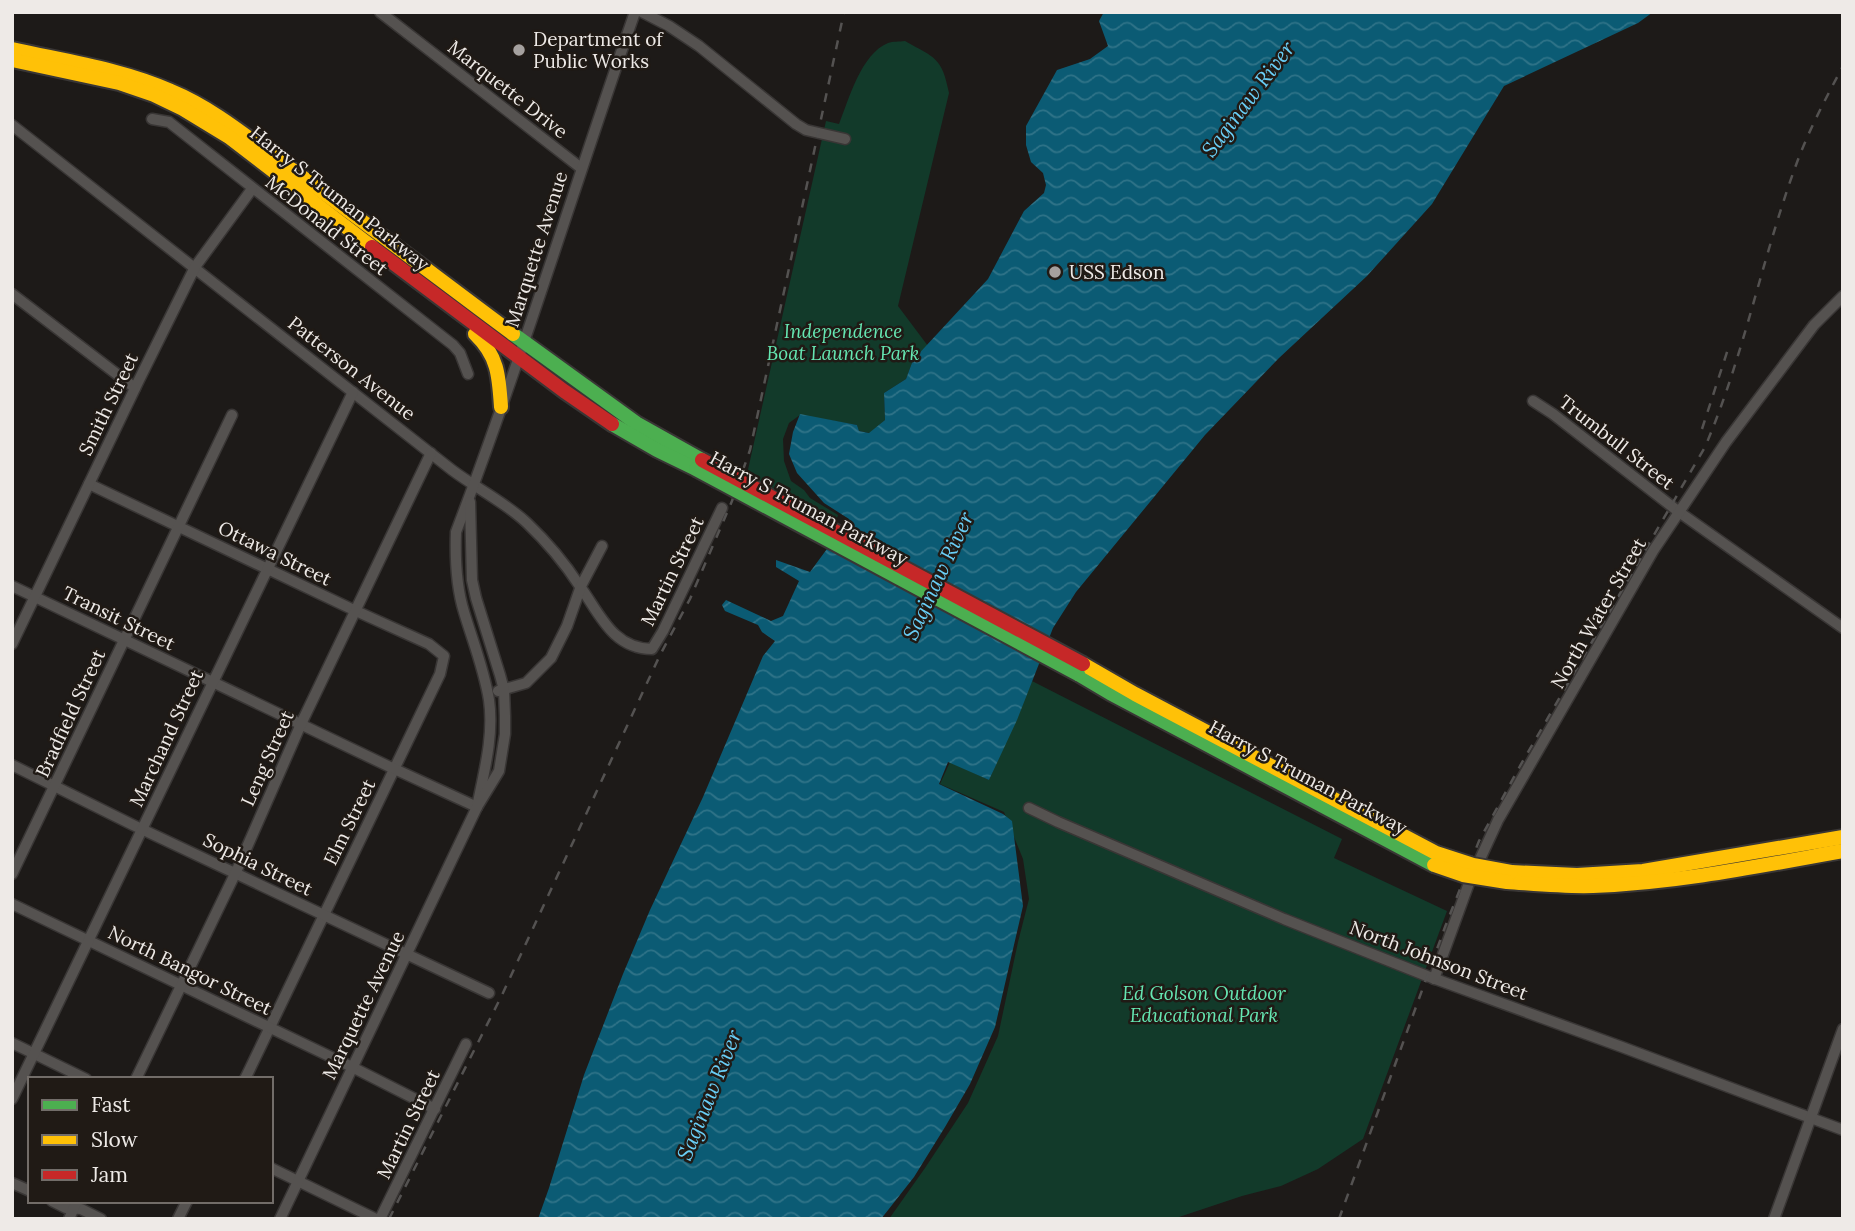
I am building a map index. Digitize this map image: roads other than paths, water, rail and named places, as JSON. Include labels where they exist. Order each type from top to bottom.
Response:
[{"type":"main road","name":"Harry S Truman Parkway","points":[[12,49],[123,74],[172,91],[200,106],[292,170],[583,387],[699,465],[1081,669],[1135,694],[1435,859],[1454,861],[1556,887],[1632,885],[1703,876],[1843,851]]},
{"type":"main road","name":"Harry S Truman Parkway","points":[[12,60],[108,80],[153,95],[192,113],[229,137],[450,307],[609,422],[657,450],[699,465]]},
{"type":"main road","points":[[450,307],[493,355],[498,369],[501,407]]},
{"type":"main road","name":"Harry S Truman Parkway","points":[[1509,877],[1610,875],[1843,837]]},
{"type":"street","name":"Marquette Drive","points":[[380,12],[581,168]]},
{"type":"street","name":"Marquette Avenue","points":[[477,807],[489,744],[490,717],[481,662],[463,611],[456,569],[456,532],[524,343],[635,12]]},
{"type":"street","points":[[642,12],[699,46],[796,124],[806,130],[845,139]]},
{"type":"street","name":"McDonald Street","points":[[152,119],[169,122],[453,345],[460,353],[468,374]]},
{"type":"street","name":"Patterson Avenue","points":[[12,125],[431,453],[524,520],[550,546],[581,586],[602,621],[626,643],[641,649],[652,649]]},
{"type":"street","name":"Smith Street","points":[[12,644],[195,268],[252,189]]},
{"type":"street","points":[[12,294],[135,388]]},
{"type":"street","name":"North Water Street","points":[[1434,979],[1469,883],[1498,820],[1653,551],[1726,442],[1814,325],[1843,296]]},
{"type":"street","name":"Marchand Street","points":[[12,1099],[353,392]]},
{"type":"street","name":"Trumbull Street","points":[[1533,401],[1679,512],[1843,628]]},
{"type":"street","name":"Bradfield Street","points":[[12,874],[232,415]]},
{"type":"street","name":"Leng Street","points":[[137,1077],[236,872],[301,724],[431,453]]},
{"type":"street","name":"Ottawa Street","points":[[89,484],[429,644],[444,656]]},
{"type":"street","name":"Marquette Avenue","points":[[280,1219],[477,807],[499,771],[505,734],[503,690],[494,652],[475,598],[472,580],[470,497]]},
{"type":"street","name":"Martin Street","points":[[652,649],[722,508]]},
{"type":"street","points":[[487,693],[526,683],[551,658],[568,626],[581,586],[602,546]]},
{"type":"street","name":"Transit Street","points":[[12,586],[477,807]]},
{"type":"street","name":"Elm Street","points":[[246,1077],[440,674],[444,656]]},
{"type":"street","name":"Sophia Street","points":[[12,765],[489,993]]},
{"type":"street","name":"North Johnson Street","points":[[1029,808],[1284,919],[1434,979],[1843,1130]]},
{"type":"street","name":"North Bangor Street","points":[[12,904],[435,1109]]},
{"type":"street","points":[[1774,1219],[1843,1029]]},
{"type":"street","points":[[12,1043],[82,1077]]},
{"type":"street","name":"Martin Street","points":[[378,1219],[467,1044]]},
{"type":"street","points":[[273,1169],[378,1219]]},
{"type":"street","points":[[12,1183],[28,1190]]},
{"type":"street","points":[[56,1203],[73,1210],[80,1209],[101,1219]]},
{"type":"street","points":[[178,1219],[186,1203]]},
{"type":"water","name":"Saginaw River","points":[[1104,12],[1653,12],[1638,23],[1504,86],[1432,204],[1367,276],[1279,358],[1205,435],[1076,592],[1053,628],[1017,720],[989,780],[948,762],[939,784],[1003,814],[1012,821],[1023,906],[995,1027],[970,1084],[914,1177],[881,1219],[538,1219],[584,1075],[623,974],[763,656],[775,641],[762,632],[758,625],[725,611],[722,605],[726,600],[771,621],[783,616],[799,581],[776,567],[776,560],[810,572],[849,519],[824,503],[797,473],[789,454],[800,414],[857,425],[859,431],[869,433],[885,420],[884,393],[906,379],[913,360],[988,279],[1024,211],[1044,193],[1046,185],[1043,173],[1031,162],[1026,145],[1026,126],[1057,70],[1090,59],[1108,46],[1099,21]]},
{"type":"railway","points":[[389,1219],[502,995],[660,655],[690,599],[732,501],[750,450],[844,12]]},
{"type":"railway","points":[[1339,1219],[1479,841],[1705,447],[1732,376],[1799,157],[1843,66]]},
{"type":"railway","points":[[1702,429],[1729,346]]},
{"type":"place","name":"Department of Public Works","points":[[519,50]]},
{"type":"place","name":"USS Edson","points":[[1055,272]]},
{"type":"park label","name":"Independence Boat Launch Park","points":[[843,342]]},
{"type":"park label","name":"Ed Golson Outdoor Educational Park","points":[[1204,1004]]}]
